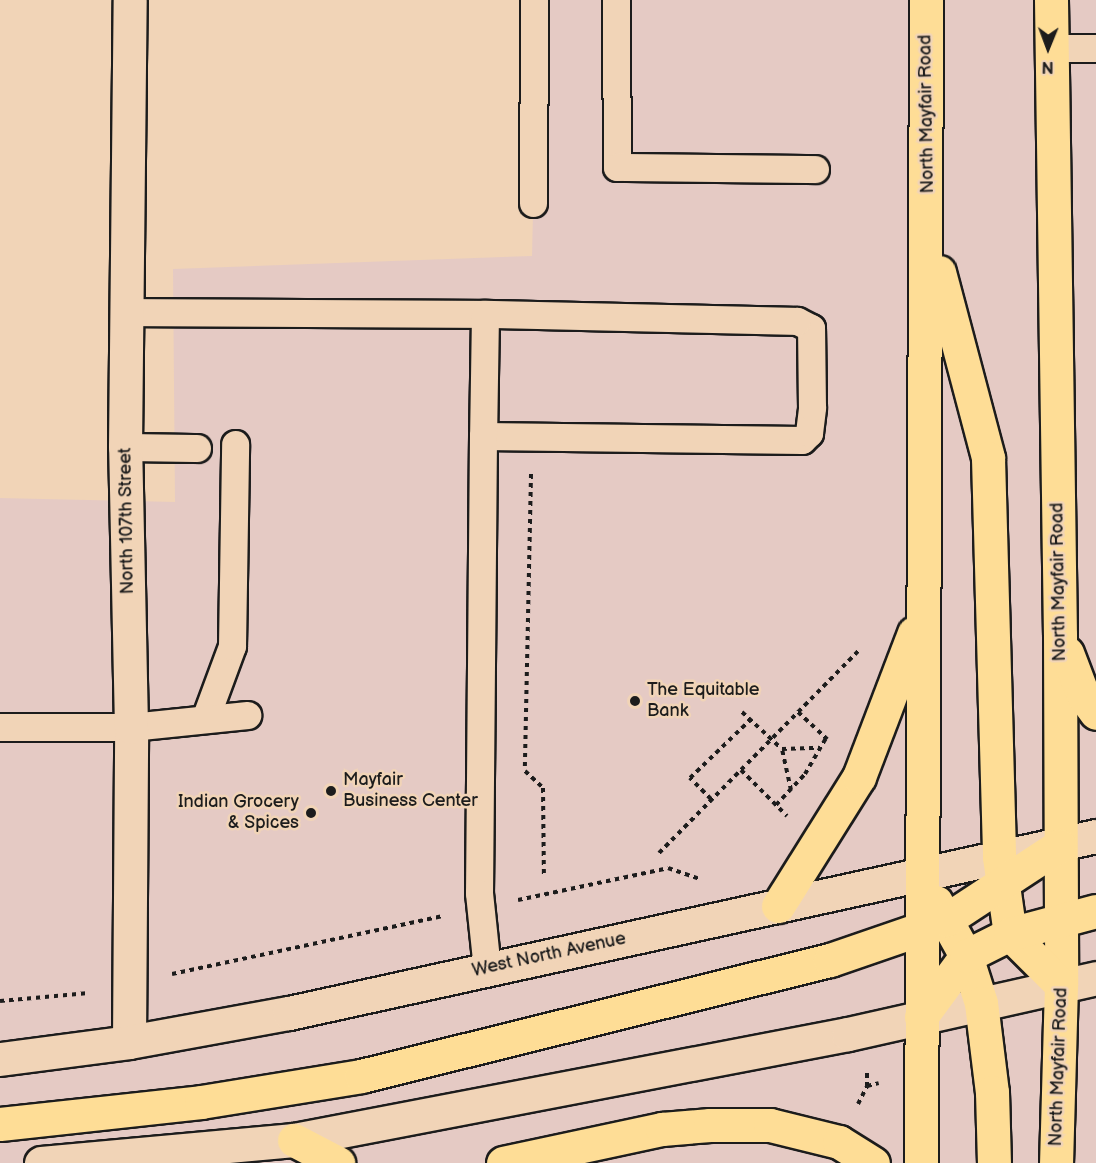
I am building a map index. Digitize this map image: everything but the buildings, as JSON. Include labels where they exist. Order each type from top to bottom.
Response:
[{"type":"main road","name":"North 107th Street","points":[[129,1042],[131,727],[125,447],[130,0]]},
{"type":"main road","name":"North Mayfair Road","points":[[921,1163],[921,1017],[933,926],[920,874],[928,231],[926,0]]},
{"type":"main road","name":"North Mayfair Road","points":[[1052,0],[1060,635],[1061,985],[1056,1163]]},
{"type":"main road","points":[[928,231],[988,458],[1001,871],[1010,934],[1061,985]]},
{"type":"main road","points":[[778,906],[859,777],[925,603]]},
{"type":"main road","points":[[1060,635],[1083,695],[1096,713]]},
{"type":"main road","points":[[0,1124],[201,1102],[361,1076],[830,960],[933,926],[1001,871],[1060,844],[1096,836]]},
{"type":"main road","name":"West North Avenue","points":[[0,1059],[129,1042],[289,1013],[920,874],[1001,871]]},
{"type":"main road","points":[[921,1017],[966,956],[1010,934],[1096,911]]},
{"type":"main road","points":[[933,926],[966,956],[981,1004],[992,1092],[994,1163]]},
{"type":"main road","points":[[41,1163],[294,1140],[921,1017],[1096,978]]},
{"type":"main road","points":[[503,1163],[662,1129],[710,1125],[770,1125],[839,1142],[873,1163]]},
{"type":"main road","points":[[294,1140],[338,1163]]},
{"type":"lane","points":[[533,203],[534,0]]},
{"type":"lane","points":[[616,0],[617,167],[815,169]]},
{"type":"lane","points":[[1051,48],[1096,48]]},
{"type":"lane","points":[[127,312],[485,314],[808,322],[813,345],[812,407],[810,433],[802,440],[483,436]]},
{"type":"lane","points":[[485,314],[479,893],[487,969]]},
{"type":"lane","points":[[205,719],[232,646],[236,444]]},
{"type":"lane","points":[[125,447],[197,448]]},
{"type":"lane","points":[[0,727],[131,727],[247,715]]},
{"type":"path","points":[[532,437],[525,771],[543,788],[544,877]]},
{"type":"path","points":[[659,853],[859,650]]},
{"type":"path","points":[[742,712],[782,748],[791,790]]},
{"type":"path","points":[[798,712],[832,744]]},
{"type":"path","points":[[711,799],[690,778],[750,720]]},
{"type":"path","points":[[776,805],[791,790],[826,738]]},
{"type":"path","points":[[782,748],[820,748]]},
{"type":"path","points":[[741,770],[787,817]]},
{"type":"path","points":[[508,903],[668,868],[712,883]]},
{"type":"path","points":[[172,974],[456,913]]},
{"type":"path","points":[[0,1001],[89,993]]},
{"type":"path","points":[[857,1107],[867,1086],[867,1070]]},
{"type":"path","points":[[867,1086],[879,1083]]},
{"type":"shaded area","points":[[538,0],[1096,0],[1096,1163],[0,1163],[0,498],[175,502],[173,269],[532,256]]},
{"type":"place","name":"The Equitable Bank","points":[[635,701]]},
{"type":"place","name":"Mayfair Business Center","points":[[331,791]]},
{"type":"place","name":"Indian Grocery & Spices","points":[[311,813]]}]
